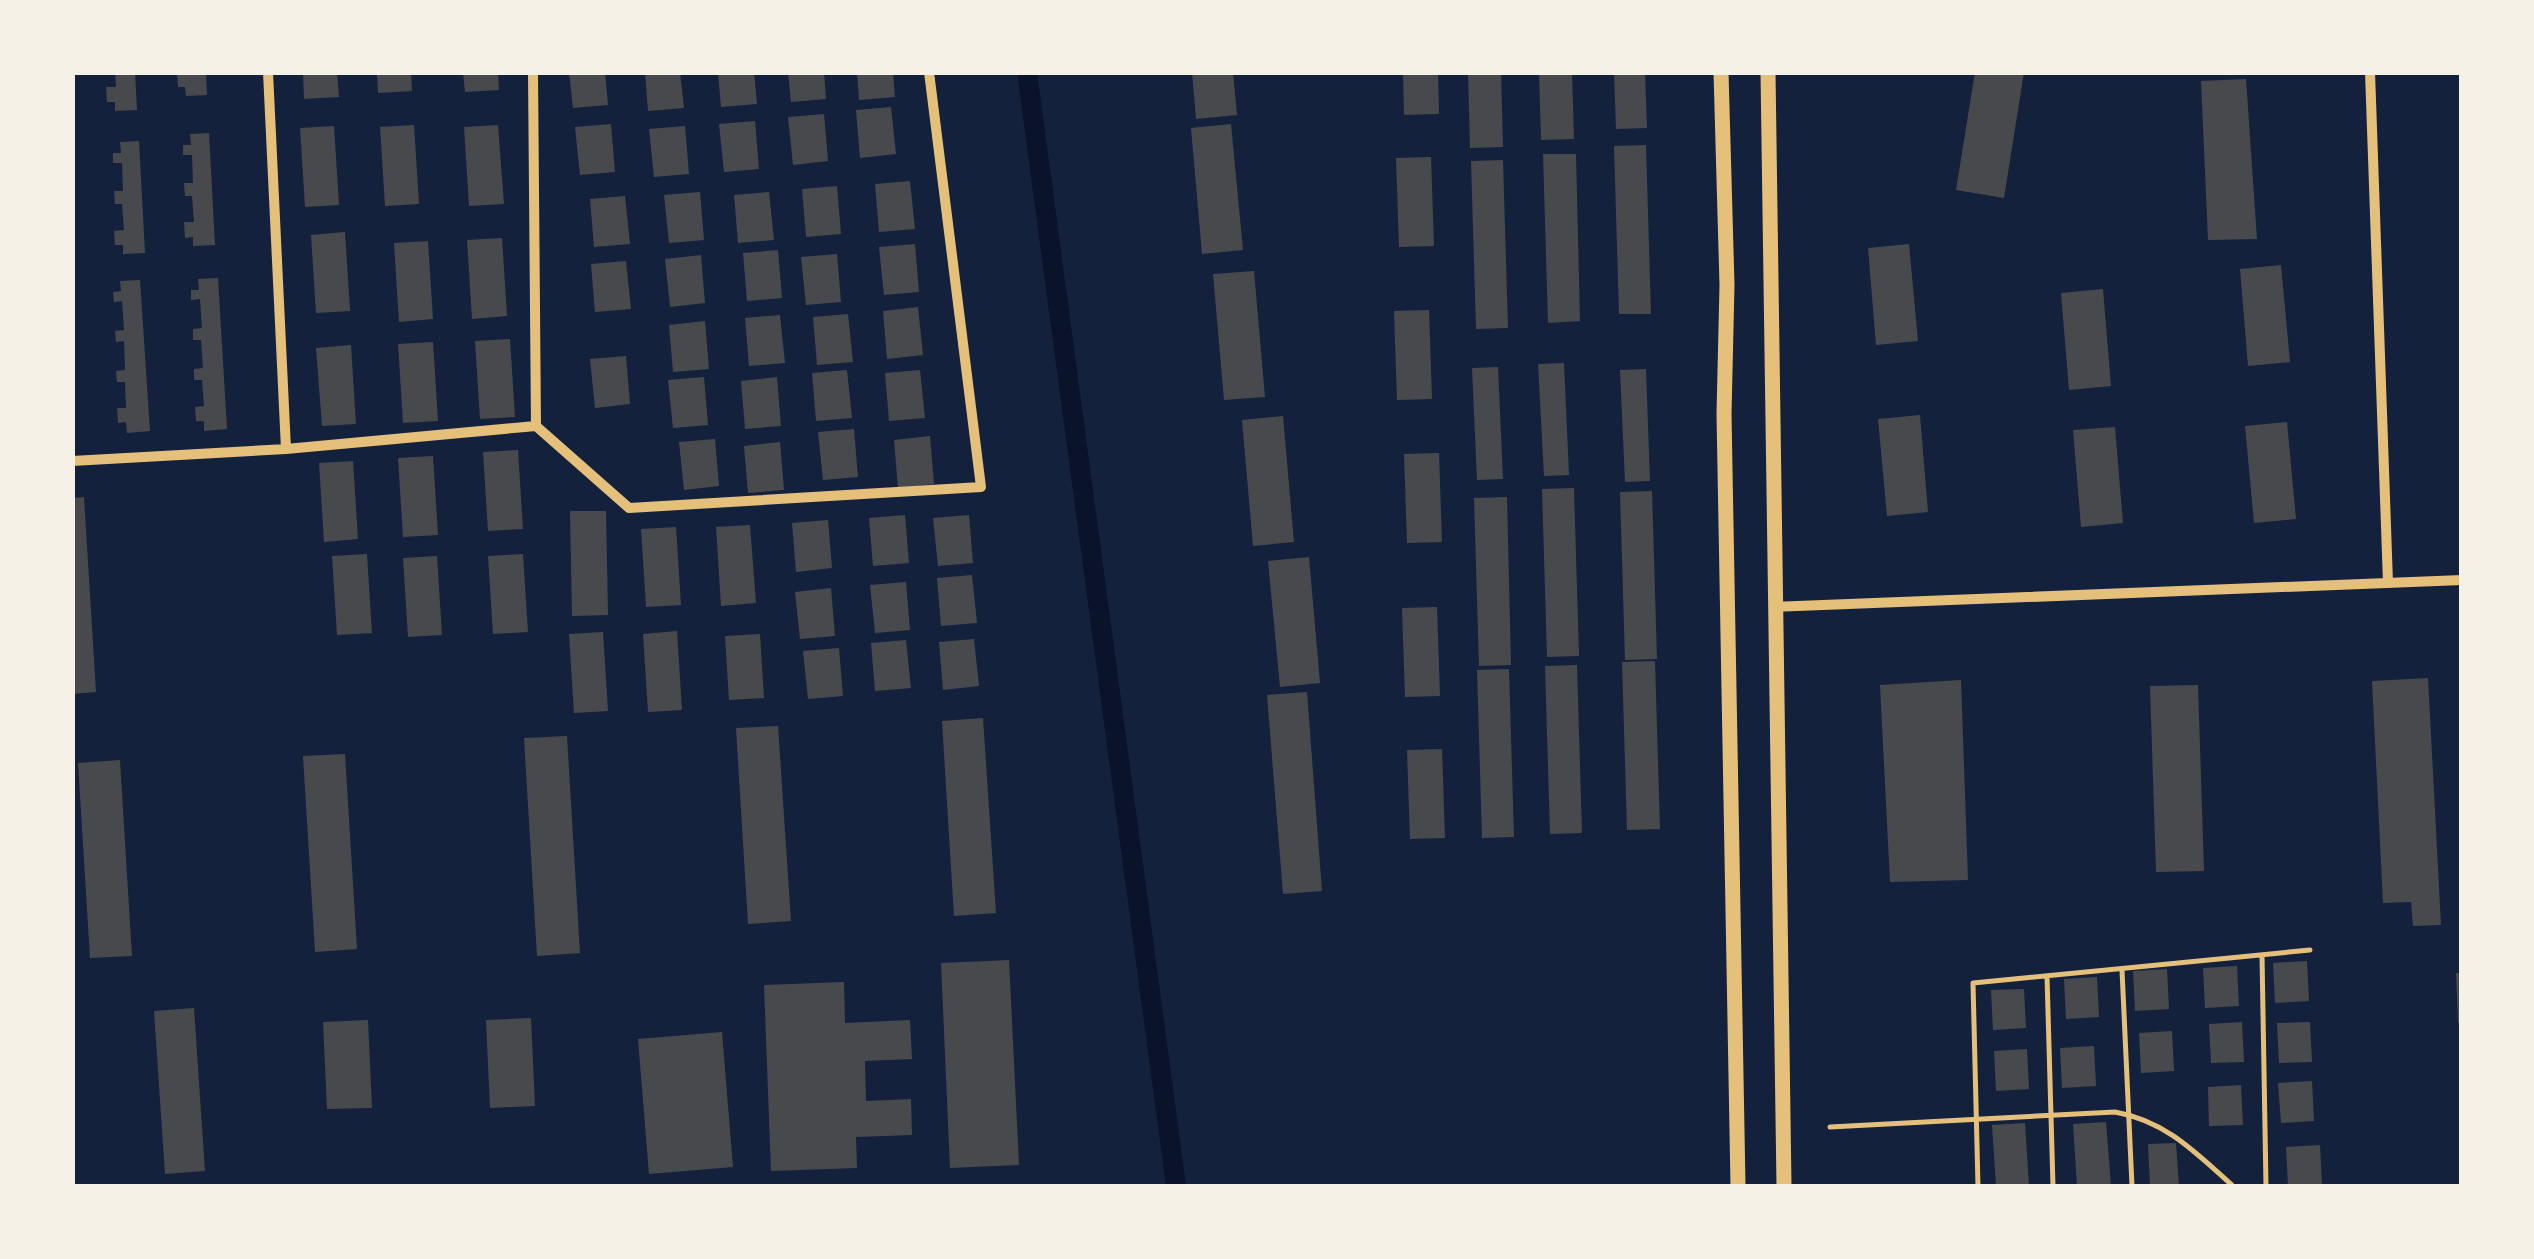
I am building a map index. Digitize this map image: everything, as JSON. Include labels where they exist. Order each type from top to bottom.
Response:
[{"type":"main road","points":[[1721,72],[1738,1186]]},
{"type":"main road","points":[[1768,72],[1784,1186]]},
{"type":"street","points":[[268,72],[286,449]]},
{"type":"street","points":[[533,72],[536,426]]},
{"type":"street","points":[[72,461],[286,449],[536,426],[630,508],[980,487],[929,72]]},
{"type":"street","points":[[2370,72],[2388,583]]},
{"type":"street","points":[[1774,607],[2462,580]]},
{"type":"lane","points":[[1978,1186],[1973,983],[2310,950]]},
{"type":"lane","points":[[2262,955],[2266,1186]]},
{"type":"lane","points":[[2122,969],[2132,1186]]},
{"type":"lane","points":[[2047,976],[2053,1186]]},
{"type":"lane","points":[[1830,1127],[2128,1115],[2144,1118],[2187,1145],[2233,1186]]},
{"type":"building","points":[[115,72],[135,72],[137,110],[115,111],[115,102],[107,102],[106,87],[116,87]]},
{"type":"building","points":[[177,72],[206,72],[207,95],[186,96],[185,87],[178,87]]},
{"type":"building","points":[[303,72],[337,72],[339,97],[304,99]]},
{"type":"building","points":[[377,72],[411,72],[412,91],[378,93]]},
{"type":"building","points":[[463,72],[498,72],[499,90],[465,92]]},
{"type":"building","points":[[569,72],[605,72],[608,105],[573,108]]},
{"type":"building","points":[[645,72],[680,72],[684,108],[648,111]]},
{"type":"building","points":[[718,72],[754,72],[757,104],[721,107]]},
{"type":"building","points":[[788,72],[824,72],[826,99],[791,102]]},
{"type":"building","points":[[857,72],[893,72],[895,97],[859,100]]},
{"type":"building","points":[[1192,72],[1233,72],[1237,115],[1196,119]]},
{"type":"building","points":[[1403,72],[1438,72],[1439,114],[1404,115]]},
{"type":"building","points":[[1468,72],[1501,72],[1503,147],[1470,148]]},
{"type":"building","points":[[1539,72],[1572,72],[1574,139],[1541,140]]},
{"type":"building","points":[[1614,72],[1645,72],[1647,128],[1616,129]]},
{"type":"building","points":[[1975,72],[2024,72],[2004,198],[1956,190]]},
{"type":"building","points":[[2246,79],[2257,239],[2208,240],[2201,81]]},
{"type":"building","points":[[891,107],[896,154],[860,158],[856,110]]},
{"type":"building","points":[[824,114],[828,161],[793,165],[788,117]]},
{"type":"building","points":[[755,121],[759,169],[724,172],[719,124]]},
{"type":"building","points":[[611,124],[615,172],[580,175],[575,127]]},
{"type":"building","points":[[1231,124],[1243,250],[1202,254],[1191,128]]},
{"type":"building","points":[[414,125],[419,204],[385,206],[380,127]]},
{"type":"building","points":[[498,125],[504,204],[469,206],[464,127]]},
{"type":"building","points":[[334,126],[339,205],[305,207],[300,128]]},
{"type":"building","points":[[685,126],[689,174],[654,177],[649,129]]},
{"type":"building","points":[[209,133],[215,245],[193,246],[193,237],[185,238],[184,222],[194,222],[192,196],[185,196],[184,183],[193,183],[192,155],[183,155],[183,145],[191,145],[190,134]]},
{"type":"building","points":[[139,141],[145,253],[123,254],[123,245],[115,245],[114,231],[124,230],[122,204],[115,204],[114,191],[123,191],[122,163],[113,163],[113,153],[121,153],[120,142]]},
{"type":"building","points":[[1646,145],[1651,314],[1619,314],[1614,146]]},
{"type":"building","points":[[1543,154],[1576,154],[1580,321],[1548,323]]},
{"type":"building","points":[[1431,157],[1434,246],[1399,247],[1396,158]]},
{"type":"building","points":[[1503,160],[1508,328],[1476,329],[1471,161]]},
{"type":"building","points":[[910,181],[915,229],[879,232],[875,184]]},
{"type":"building","points":[[837,186],[841,234],[806,237],[802,189]]},
{"type":"building","points":[[700,192],[704,240],[669,243],[664,195]]},
{"type":"building","points":[[769,192],[774,240],[738,243],[734,195]]},
{"type":"building","points":[[625,196],[630,244],[594,247],[590,199]]},
{"type":"building","points":[[345,232],[350,311],[316,313],[311,235]]},
{"type":"building","points":[[502,238],[507,316],[472,319],[467,240]]},
{"type":"building","points":[[428,241],[433,319],[399,322],[394,243]]},
{"type":"building","points":[[915,244],[919,292],[884,295],[879,247]]},
{"type":"building","points":[[1909,244],[1918,341],[1876,345],[1868,248]]},
{"type":"building","points":[[778,250],[782,298],[747,301],[743,253]]},
{"type":"building","points":[[837,254],[841,302],[806,305],[801,257]]},
{"type":"building","points":[[701,255],[705,303],[670,307],[665,259]]},
{"type":"building","points":[[626,261],[631,309],[595,312],[591,264]]},
{"type":"building","points":[[2281,265],[2290,362],[2248,366],[2240,269]]},
{"type":"building","points":[[1254,271],[1265,397],[1224,400],[1213,274]]},
{"type":"building","points":[[218,278],[227,429],[204,431],[204,421],[196,421],[195,407],[204,406],[202,380],[194,380],[194,369],[203,368],[201,340],[193,340],[193,329],[202,328],[200,299],[191,300],[191,290],[199,290],[198,279]]},
{"type":"building","points":[[140,280],[150,431],[127,433],[126,422],[118,423],[117,408],[126,408],[125,382],[117,382],[116,371],[125,370],[124,341],[116,342],[115,331],[124,330],[122,301],[114,302],[113,292],[121,291],[120,281]]},
{"type":"building","points":[[2103,289],[2111,386],[2069,390],[2061,293]]},
{"type":"building","points":[[918,307],[923,355],[887,359],[883,311]]},
{"type":"building","points":[[1429,310],[1432,399],[1397,400],[1394,311]]},
{"type":"building","points":[[848,314],[853,362],[817,365],[813,317]]},
{"type":"building","points":[[780,315],[785,363],[749,366],[745,318]]},
{"type":"building","points":[[705,321],[709,369],[673,372],[669,325]]},
{"type":"building","points":[[510,339],[515,417],[480,419],[475,341]]},
{"type":"building","points":[[433,342],[438,421],[403,423],[398,344]]},
{"type":"building","points":[[351,345],[356,424],[322,426],[316,348]]},
{"type":"building","points":[[626,356],[630,404],[595,408],[590,359]]},
{"type":"building","points":[[1564,363],[1569,475],[1544,476],[1538,364]]},
{"type":"building","points":[[1498,367],[1503,479],[1477,480],[1472,368]]},
{"type":"building","points":[[1646,369],[1650,481],[1625,482],[1620,370]]},
{"type":"building","points":[[847,370],[852,418],[816,421],[812,373]]},
{"type":"building","points":[[920,370],[925,418],[889,421],[885,373]]},
{"type":"building","points":[[704,377],[708,425],[673,428],[668,380]]},
{"type":"building","points":[[777,377],[781,426],[745,429],[741,381]]},
{"type":"building","points":[[1920,415],[1928,512],[1887,516],[1878,419]]},
{"type":"building","points":[[1283,416],[1294,542],[1253,546],[1242,420]]},
{"type":"building","points":[[2287,422],[2296,519],[2254,523],[2245,426]]},
{"type":"building","points":[[2115,427],[2123,523],[2081,527],[2073,430]]},
{"type":"building","points":[[854,429],[858,477],[823,480],[818,432]]},
{"type":"building","points":[[930,436],[934,484],[898,488],[894,440]]},
{"type":"building","points":[[715,439],[719,486],[684,490],[679,442]]},
{"type":"building","points":[[780,442],[784,490],[748,493],[744,446]]},
{"type":"building","points":[[518,450],[523,529],[488,531],[483,452]]},
{"type":"building","points":[[1439,453],[1442,542],[1407,543],[1404,454]]},
{"type":"building","points":[[433,456],[438,535],[403,537],[398,458]]},
{"type":"building","points":[[353,461],[358,539],[324,542],[319,463]]},
{"type":"building","points":[[1574,488],[1579,656],[1547,657],[1542,489]]},
{"type":"building","points":[[1652,491],[1657,659],[1625,660],[1620,492]]},
{"type":"building","points":[[84,497],[96,692],[72,694],[72,498]]},
{"type":"building","points":[[1507,497],[1511,665],[1479,666],[1474,498]]},
{"type":"building","points":[[570,511],[606,511],[608,615],[572,616]]},
{"type":"building","points":[[905,515],[909,563],[873,566],[869,518]]},
{"type":"building","points":[[969,515],[973,563],[938,566],[933,518]]},
{"type":"building","points":[[828,520],[832,568],[796,572],[792,523]]},
{"type":"building","points":[[750,525],[756,603],[721,606],[716,527]]},
{"type":"building","points":[[676,527],[681,605],[646,607],[641,529]]},
{"type":"building","points":[[367,554],[372,633],[337,635],[332,556]]},
{"type":"building","points":[[523,554],[528,632],[493,634],[488,556]]},
{"type":"building","points":[[437,556],[442,635],[408,637],[403,558]]},
{"type":"building","points":[[1309,557],[1320,683],[1280,687],[1268,561]]},
{"type":"building","points":[[972,575],[977,623],[941,626],[937,578]]},
{"type":"building","points":[[906,582],[910,630],[875,633],[870,585]]},
{"type":"building","points":[[831,588],[835,636],[800,639],[795,592]]},
{"type":"building","points":[[1437,607],[1440,696],[1405,697],[1402,608]]},
{"type":"building","points":[[677,631],[682,710],[648,712],[643,634]]},
{"type":"building","points":[[603,632],[608,711],[574,713],[569,634]]},
{"type":"building","points":[[760,634],[764,698],[729,700],[725,636]]},
{"type":"building","points":[[974,639],[979,686],[943,690],[939,642]]},
{"type":"building","points":[[906,640],[911,688],[875,691],[871,643]]},
{"type":"building","points":[[839,648],[843,696],[808,699],[803,651]]},
{"type":"building","points":[[1655,661],[1660,829],[1627,830],[1622,662]]},
{"type":"building","points":[[1577,665],[1582,833],[1550,834],[1545,666]]},
{"type":"building","points":[[1509,669],[1514,837],[1482,838],[1477,670]]},
{"type":"building","points":[[2428,678],[2441,925],[2413,926],[2411,902],[2383,903],[2372,681]]},
{"type":"building","points":[[1961,680],[1968,880],[1890,882],[1880,685]]},
{"type":"building","points":[[2198,685],[2204,871],[2156,872],[2150,686]]},
{"type":"building","points":[[1307,692],[1322,891],[1283,894],[1267,695]]},
{"type":"building","points":[[983,718],[996,913],[954,916],[942,721]]},
{"type":"building","points":[[778,726],[791,921],[748,924],[736,728]]},
{"type":"building","points":[[567,736],[580,953],[537,956],[524,738]]},
{"type":"building","points":[[1442,749],[1445,838],[1410,839],[1407,750]]},
{"type":"building","points":[[345,754],[357,949],[315,952],[303,756]]},
{"type":"building","points":[[120,760],[132,956],[90,958],[78,763]]},
{"type":"building","points":[[1009,960],[1019,1165],[950,1168],[941,963]]},
{"type":"building","points":[[2307,961],[2309,1001],[2275,1003],[2273,963]]},
{"type":"building","points":[[2237,966],[2239,1006],[2205,1008],[2203,968]]},
{"type":"building","points":[[2167,969],[2169,1009],[2135,1011],[2133,971]]},
{"type":"building","points":[[2456,973],[2462,973],[2462,1022],[2458,1023]]},
{"type":"building","points":[[2097,977],[2099,1017],[2066,1019],[2064,979]]},
{"type":"building","points":[[844,982],[845,1023],[910,1020],[912,1059],[865,1061],[866,1101],[911,1099],[912,1135],[856,1137],[857,1168],[771,1171],[764,985]]},
{"type":"building","points":[[2024,989],[2026,1028],[1993,1030],[1991,990]]},
{"type":"building","points":[[194,1008],[205,1171],[165,1174],[154,1011]]},
{"type":"building","points":[[531,1018],[535,1106],[490,1108],[486,1020]]},
{"type":"building","points":[[368,1020],[372,1108],[327,1109],[323,1022]]},
{"type":"building","points":[[2242,1022],[2244,1062],[2211,1063],[2209,1024]]},
{"type":"building","points":[[2310,1022],[2312,1062],[2279,1063],[2277,1023]]},
{"type":"building","points":[[2172,1031],[2174,1071],[2141,1073],[2139,1033]]},
{"type":"building","points":[[722,1032],[733,1167],[649,1174],[638,1039]]},
{"type":"building","points":[[2094,1046],[2096,1086],[2062,1088],[2060,1048]]},
{"type":"building","points":[[2027,1049],[2029,1089],[1996,1091],[1994,1051]]},
{"type":"building","points":[[2312,1081],[2314,1121],[2281,1123],[2278,1083]]},
{"type":"building","points":[[2241,1085],[2243,1125],[2209,1126],[2208,1087]]},
{"type":"building","points":[[2106,1122],[2111,1186],[2077,1186],[2073,1124]]},
{"type":"building","points":[[2025,1123],[2029,1186],[1996,1186],[1992,1125]]},
{"type":"building","points":[[2176,1143],[2179,1186],[2150,1186],[2148,1144]]},
{"type":"building","points":[[2320,1145],[2322,1185],[2288,1186],[2286,1147]]},
{"type":"waterway","points":[[1027,72],[1176,1186]]}]
